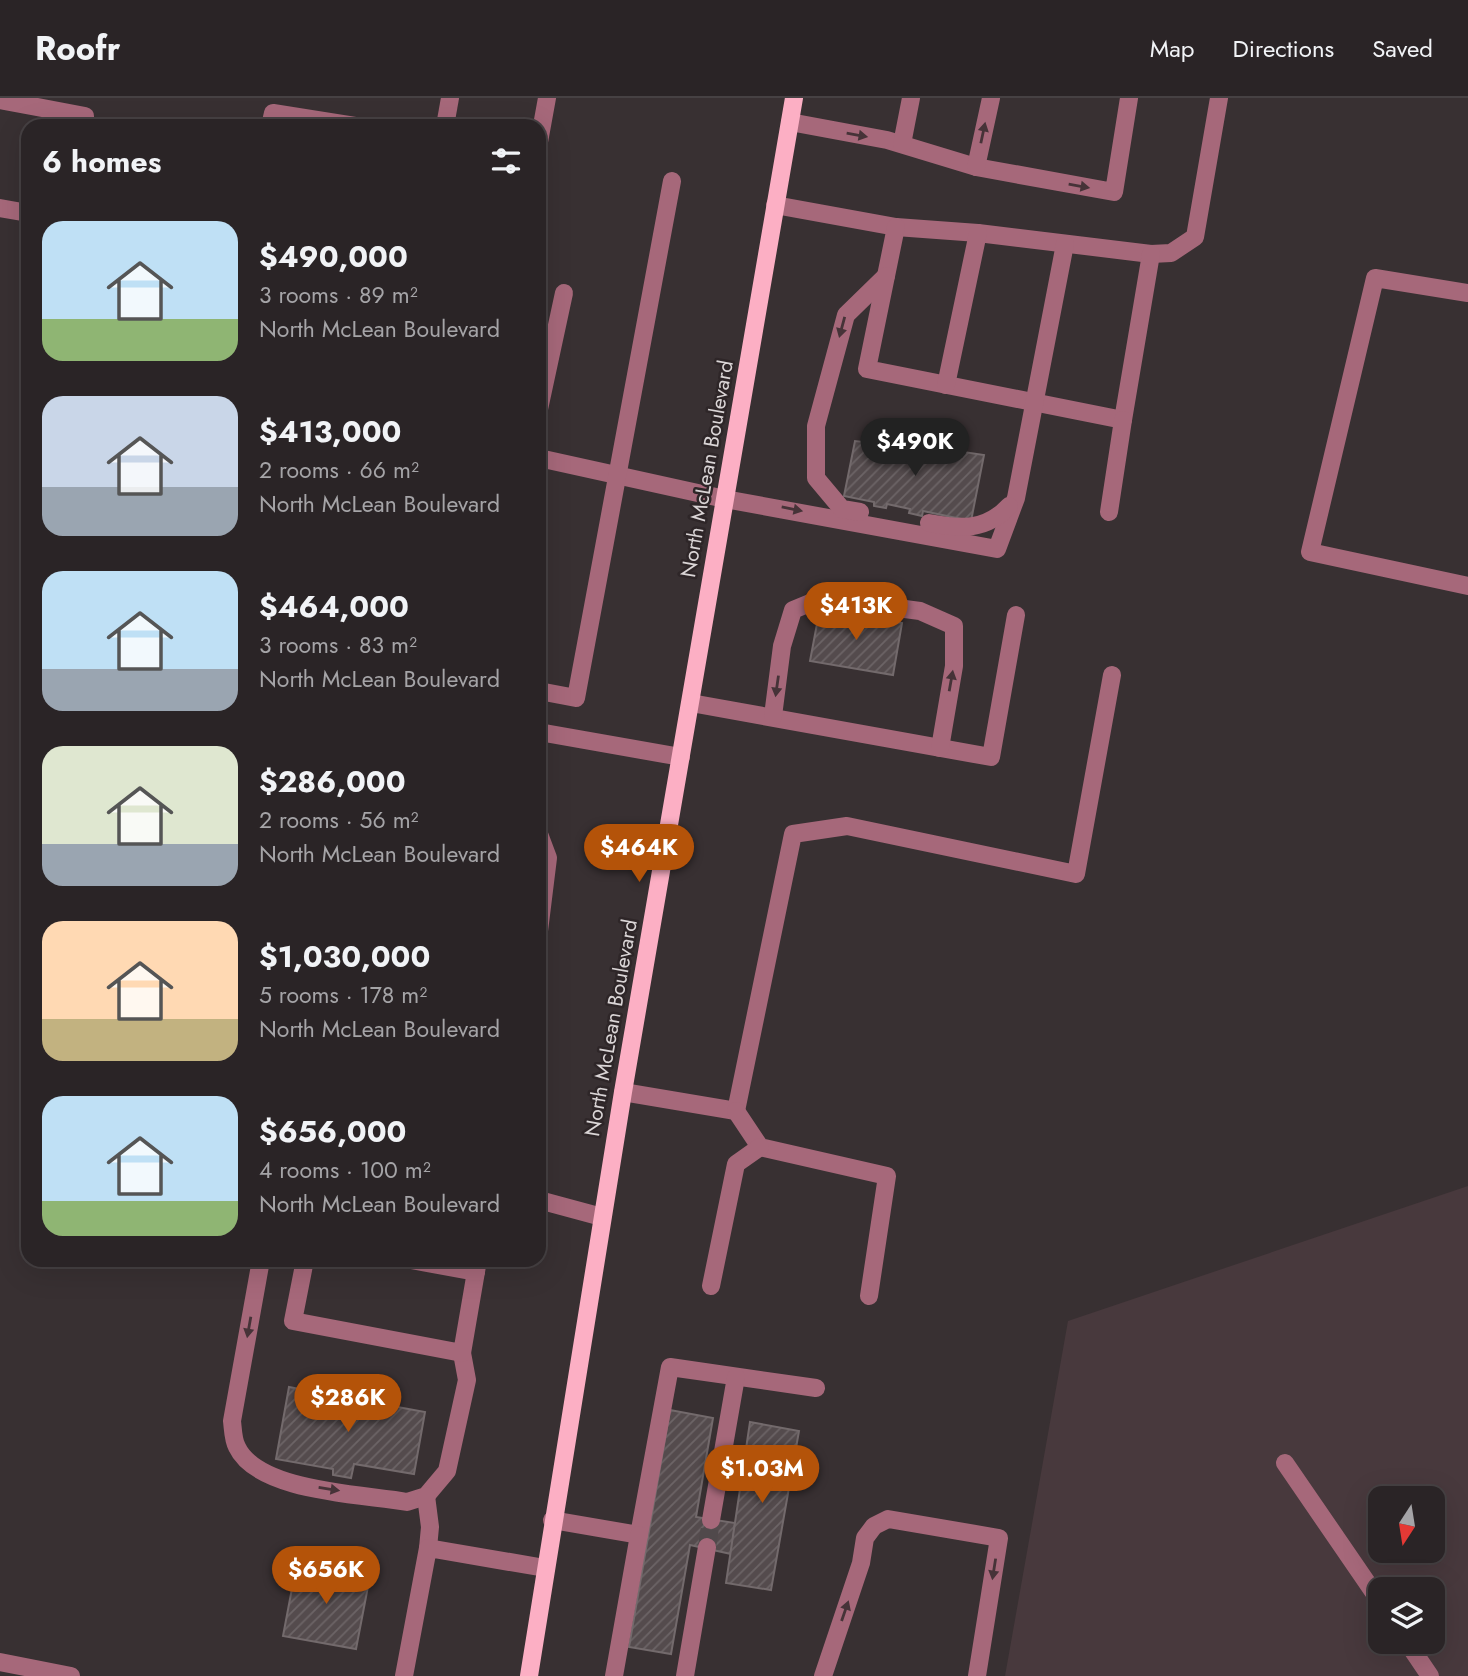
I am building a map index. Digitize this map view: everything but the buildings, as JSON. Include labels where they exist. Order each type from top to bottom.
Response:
[{"type":"main road","name":"North McLean Boulevard","points":[[529,1676],[602,1217],[794,98]]},
{"type":"street","points":[[446,119],[450,98]]},
{"type":"street","points":[[543,119],[547,98]]},
{"type":"street","points":[[902,144],[911,98]]},
{"type":"street","points":[[976,167],[991,98]]},
{"type":"street","points":[[790,122],[902,144],[976,167],[1114,192],[1129,98]]},
{"type":"street","points":[[775,205],[896,227],[978,233],[1151,254],[1171,253],[1195,237],[1219,98]]},
{"type":"street","points":[[0,100],[76,119]]},
{"type":"street","points":[[272,119],[273,113],[311,119]]},
{"type":"street","points":[[546,692],[576,698],[672,181]]},
{"type":"street","points":[[0,208],[21,212]]},
{"type":"street","points":[[896,227],[867,369],[1123,420]]},
{"type":"street","points":[[946,385],[978,233]]},
{"type":"street","points":[[546,459],[725,499],[997,548],[1016,498],[1065,244]]},
{"type":"street","points":[[1109,512],[1151,254]]},
{"type":"street","points":[[886,276],[846,315],[817,426],[816,478],[842,509],[955,528],[995,522],[1016,498]]},
{"type":"street","points":[[1468,293],[1375,278],[1310,552],[1468,586]]},
{"type":"street","points":[[546,377],[564,293]]},
{"type":"street","points":[[773,716],[782,646],[793,610],[822,598],[920,611],[954,626],[954,666],[940,748]]},
{"type":"street","points":[[691,703],[991,757],[1016,615]]},
{"type":"street","points":[[869,1296],[887,1176],[760,1147],[736,1111],[793,834],[847,826],[1076,874],[1112,675]]},
{"type":"street","points":[[546,733],[681,757]]},
{"type":"street","points":[[546,853],[546,874]]},
{"type":"street","points":[[623,1093],[736,1111]]},
{"type":"street","points":[[711,1286],[736,1164],[760,1147]]},
{"type":"street","points":[[546,1202],[602,1217]]},
{"type":"street","points":[[260,1267],[232,1421],[237,1447],[254,1468],[280,1481],[407,1502],[426,1496],[447,1471],[467,1380],[462,1353],[477,1267]]},
{"type":"street","points":[[303,1267],[293,1321],[462,1353]]},
{"type":"street","points":[[614,1676],[670,1367],[816,1388]]},
{"type":"street","points":[[711,1520],[736,1377]]},
{"type":"street","points":[[1286,1463],[1368,1584]]},
{"type":"street","points":[[404,1676],[428,1548],[430,1527],[426,1496]]},
{"type":"street","points":[[823,1676],[861,1563],[865,1538],[874,1526],[888,1519],[999,1538],[977,1676]]},
{"type":"street","points":[[552,1520],[639,1535]]},
{"type":"street","points":[[685,1676],[707,1547]]},
{"type":"street","points":[[428,1548],[545,1568]]},
{"type":"street","points":[[1415,1654],[1430,1676]]},
{"type":"street","points":[[0,1662],[71,1676]]},
{"type":"shaded area","points":[[1468,1186],[1468,1676],[1005,1676],[1068,1321]]},
{"type":"tunnel","points":[[707,1547],[711,1520]]}]
